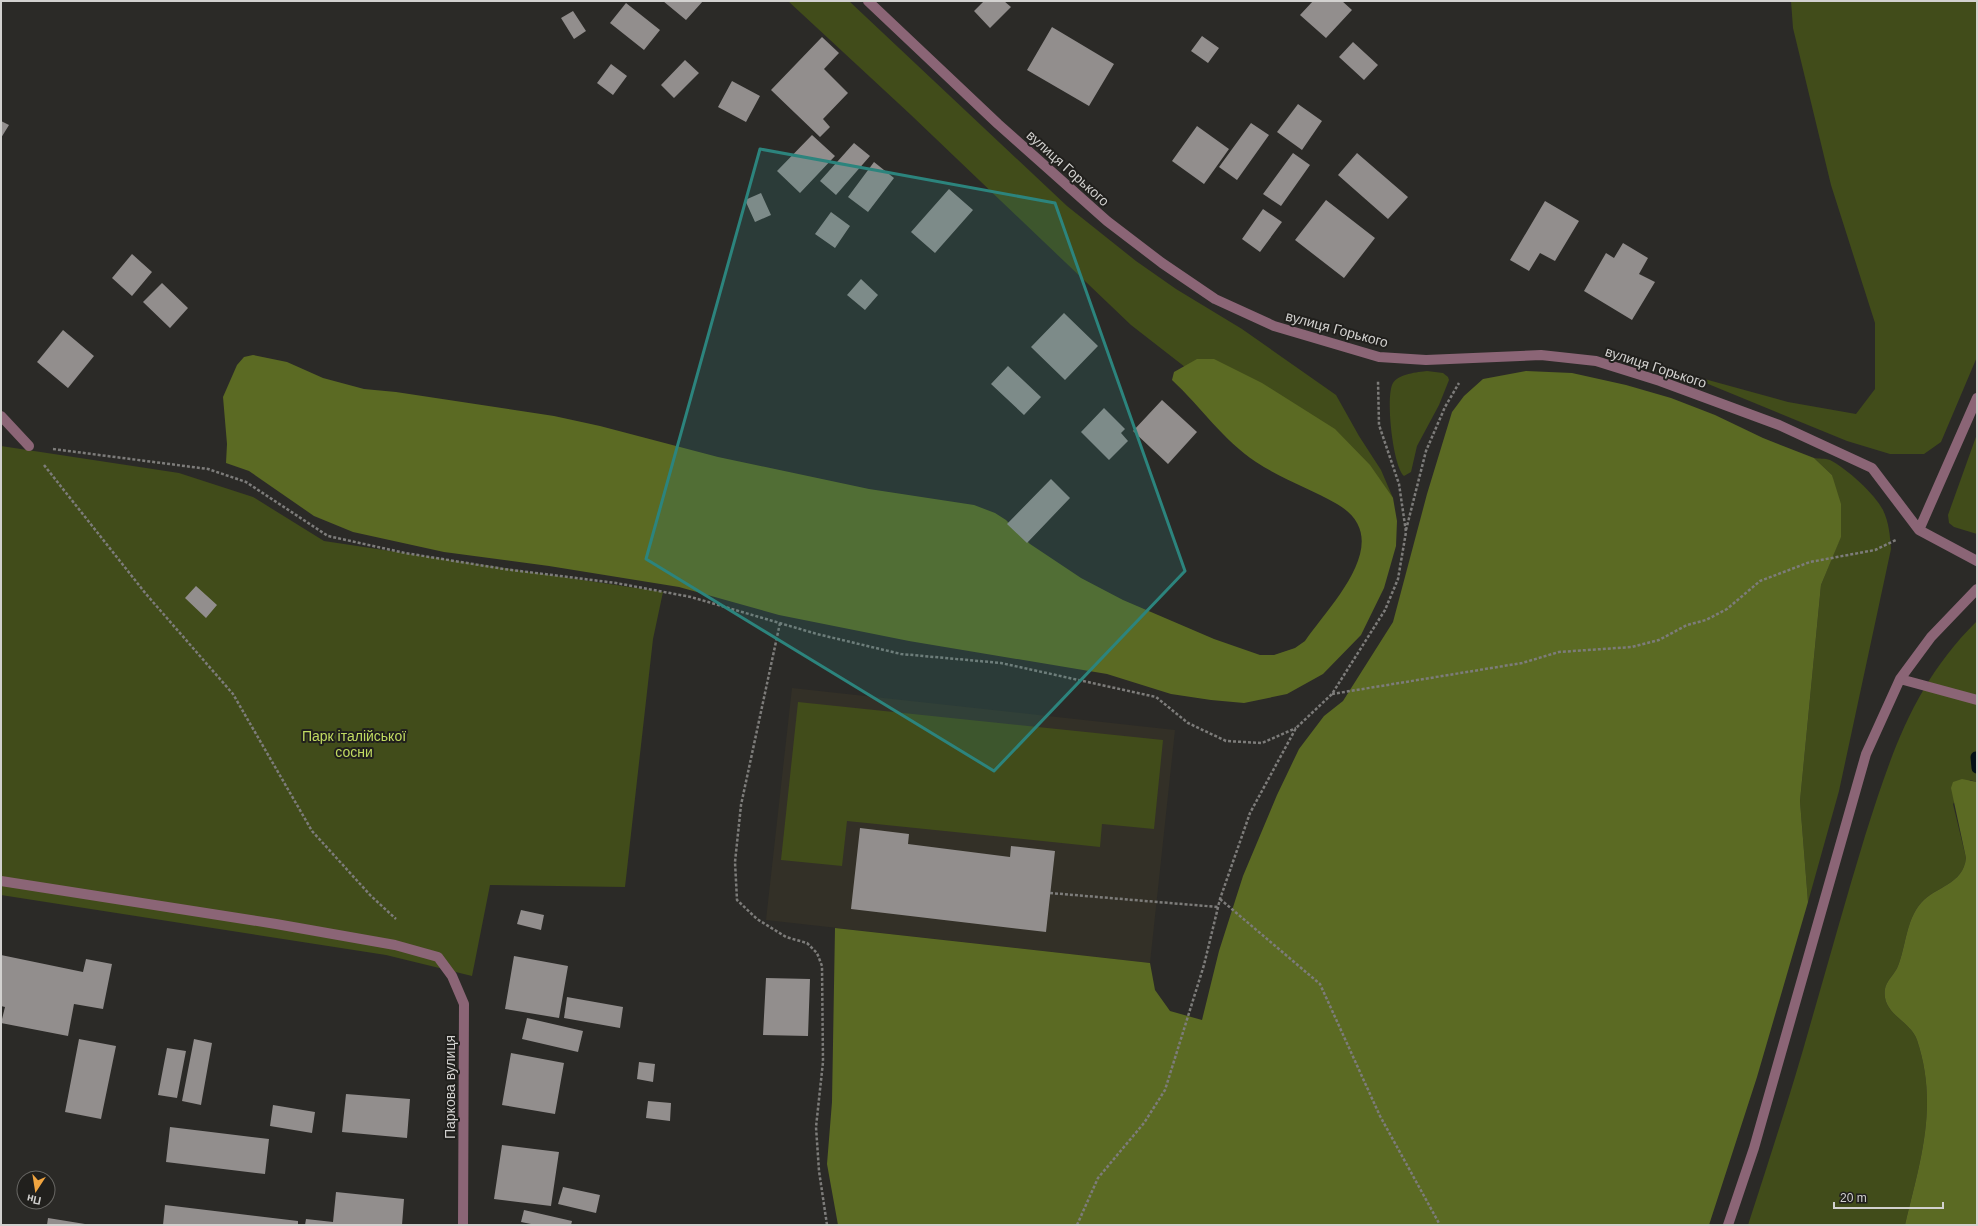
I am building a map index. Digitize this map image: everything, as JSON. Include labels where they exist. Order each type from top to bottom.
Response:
[{"type":"street","name":"вулиця Горького","points":[[868,1],[998,124],[1107,221],[1162,263],[1215,299],[1274,326],[1379,357],[1426,360],[1541,355],[1596,361],[1660,381],[1779,425],[1872,468],[1919,530],[1977,561]]},
{"type":"street","points":[[1919,530],[1977,398]]},
{"type":"street","points":[[1,416],[29,446]]},
{"type":"street","points":[[1728,1225],[1754,1148],[1866,754],[1900,679],[1931,637],[1977,589]]},
{"type":"street","points":[[1900,679],[1977,700]]},
{"type":"street","name":"Паркова вулиця","points":[[1,881],[276,924],[395,945],[438,957],[452,976],[464,1004],[463,1225]]},
{"type":"path","points":[[1379,357],[1379,425],[1399,484],[1406,532]]},
{"type":"path","points":[[1077,1225],[1098,1178],[1144,1123],[1165,1090],[1204,965],[1220,899],[1250,813],[1296,728],[1332,694],[1385,610],[1398,579],[1406,532],[1426,452],[1445,407],[1472,359]]},
{"type":"path","points":[[29,446],[208,469],[246,482],[328,536],[405,553],[504,569],[616,583],[690,597],[780,623],[900,654],[1001,663],[1156,697],[1188,723],[1226,741],[1262,743],[1296,728]]},
{"type":"path","points":[[29,446],[146,594],[233,694],[312,831],[371,896],[399,922]]},
{"type":"path","points":[[1332,694],[1522,663],[1559,652],[1632,647],[1659,640],[1687,625],[1706,620],[1727,609],[1760,581],[1810,562],[1875,550],[1919,530]]},
{"type":"path","points":[[780,623],[741,805],[735,862],[737,900],[757,919],[786,937],[807,943],[818,953],[822,966],[823,1062],[816,1127],[819,1171],[827,1225]]},
{"type":"path","points":[[1050,893],[1218,907]]},
{"type":"path","points":[[1220,899],[1320,984],[1380,1116],[1440,1225]]},
{"type":"highlighted area","points":[[760,149],[1055,203],[1185,571],[994,771],[646,559]]},
{"type":"shaded area","points":[[792,688],[1175,730],[1150,963],[766,920]]},
{"type":"green space","points":[[788,1],[849,1],[1067,206],[1136,261],[1176,289],[1242,329],[1336,395],[1359,436],[1381,470],[1393,498],[1361,504],[1131,325],[911,115]]},
{"type":"green space","points":[[1791,1],[1977,1],[1977,357],[1941,442],[1924,454],[1890,454],[1847,441],[1679,372],[1788,402],[1856,414],[1875,389],[1875,323],[1831,185],[1793,28]]},
{"type":"green space","points":[[253,355],[287,362],[323,378],[364,389],[396,392],[554,416],[600,426],[718,457],[869,489],[974,505],[995,513],[1006,520],[1030,544],[1081,578],[1123,600],[1214,639],[1260,655],[1274,655],[1295,648],[1305,641],[1329,609],[1353,572],[1360,553],[1361,535],[1354,518],[1337,504],[1276,474],[1256,462],[1233,444],[1172,380],[1174,372],[1197,359],[1214,359],[1262,383],[1335,429],[1370,465],[1393,498],[1397,521],[1396,546],[1384,588],[1361,635],[1323,674],[1287,694],[1244,703],[1171,694],[1107,674],[909,641],[779,615],[679,587],[549,566],[444,552],[353,532],[314,516],[249,471],[226,463],[227,444],[223,397],[237,365],[244,357]]},
{"type":"green space","points":[[1427,371],[1443,373],[1449,380],[1439,405],[1417,446],[1411,472],[1404,476],[1400,470],[1397,460],[1391,431],[1391,390],[1393,383],[1399,377]]},
{"type":"green space","points":[[1526,371],[1572,373],[1626,385],[1671,398],[1715,415],[1763,438],[1814,458],[1832,475],[1841,504],[1841,537],[1821,585],[1800,801],[1808,902],[1757,1077],[1709,1225],[838,1225],[827,1164],[832,1102],[835,928],[1150,963],[1155,990],[1170,1011],[1202,1020],[1219,951],[1243,876],[1277,795],[1299,749],[1324,716],[1343,701],[1393,622],[1427,494],[1452,412],[1464,396],[1483,379]]},
{"type":"green space","points":[[1977,434],[1977,534],[1954,527],[1949,523],[1948,515]]},
{"type":"green space","name":"Парк італійської сосни","points":[[1,446],[179,473],[253,497],[324,541],[663,592],[653,639],[625,887],[490,885],[472,976],[386,955],[1,895]]},
{"type":"green space","points":[[1814,458],[1828,459],[1837,464],[1860,482],[1874,497],[1883,510],[1887,520],[1891,549],[1839,791],[1808,902],[1800,801],[1821,585],[1841,536],[1832,475]]},
{"type":"green space","points":[[1977,621],[1977,782],[1970,780],[1953,804],[1966,858],[1964,867],[1954,880],[1927,897],[1916,910],[1909,925],[1898,966],[1887,983],[1885,989],[1887,1005],[1914,1033],[1917,1040],[1927,1088],[1925,1133],[1905,1225],[1748,1225],[1781,1124],[1865,836],[1895,748],[1907,721],[1937,669],[1955,645]]},
{"type":"green space","points":[[798,702],[1163,740],[1154,829],[1102,824],[1100,847],[847,821],[842,866],[781,860]]},
{"type":"green space","points":[[1962,779],[1977,782],[1977,1225],[1905,1225],[1925,1133],[1927,1088],[1917,1040],[1914,1033],[1887,1005],[1885,989],[1887,983],[1898,966],[1909,925],[1916,910],[1927,897],[1954,880],[1964,867],[1966,858],[1951,788],[1953,782]]},
{"type":"building","points":[[663,1],[703,1],[686,20]]},
{"type":"building","points":[[984,1],[1004,1],[1011,7],[990,28],[974,11]]},
{"type":"building","points":[[1313,1],[1342,1],[1352,10],[1326,38],[1300,15]]},
{"type":"building","points":[[626,3],[660,30],[644,50],[610,23]]},
{"type":"building","points":[[573,11],[586,31],[574,39],[561,18]]},
{"type":"building","points":[[1052,27],[1114,64],[1089,106],[1027,70]]},
{"type":"building","points":[[1202,36],[1219,48],[1208,63],[1191,51]]},
{"type":"building","points":[[822,37],[839,53],[824,69],[848,93],[823,119],[830,127],[820,137],[771,90]]},
{"type":"building","points":[[1353,42],[1378,65],[1364,80],[1339,57]]},
{"type":"building","points":[[685,60],[699,73],[674,98],[661,85]]},
{"type":"building","points":[[611,64],[627,76],[613,95],[597,83]]},
{"type":"building","points":[[732,81],[760,96],[746,122],[718,107]]},
{"type":"building","points":[[1298,104],[1322,121],[1302,150],[1277,132]]},
{"type":"building","points":[[1,121],[9,125],[1,138]]},
{"type":"building","points":[[1251,123],[1269,135],[1237,180],[1219,167]]},
{"type":"building","points":[[1197,126],[1229,149],[1204,184],[1172,161]]},
{"type":"building","points":[[812,135],[835,156],[800,193],[777,171]]},
{"type":"building","points":[[854,143],[870,156],[836,195],[820,181]]},
{"type":"building","points":[[1293,153],[1310,165],[1281,206],[1263,194]]},
{"type":"building","points":[[1357,153],[1408,197],[1388,219],[1338,175]]},
{"type":"building","points":[[874,162],[894,178],[868,212],[848,197]]},
{"type":"building","points":[[949,189],[973,210],[935,253],[911,232]]},
{"type":"building","points":[[761,193],[771,215],[755,222],[745,200]]},
{"type":"building","points":[[1326,200],[1375,238],[1344,278],[1295,240]]},
{"type":"building","points":[[1545,201],[1579,221],[1555,261],[1540,253],[1529,271],[1510,260]]},
{"type":"building","points":[[1263,209],[1282,222],[1260,252],[1242,239]]},
{"type":"building","points":[[831,212],[850,226],[835,248],[815,234]]},
{"type":"building","points":[[1623,243],[1648,258],[1639,274],[1655,282],[1632,320],[1584,291],[1606,253],[1614,258]]},
{"type":"building","points":[[132,254],[152,272],[132,296],[112,278]]},
{"type":"building","points":[[861,279],[878,295],[865,310],[847,295]]},
{"type":"building","points":[[162,283],[188,308],[170,328],[143,302]]},
{"type":"building","points":[[1064,313],[1098,346],[1065,380],[1031,347]]},
{"type":"building","points":[[63,330],[94,356],[68,388],[37,362]]},
{"type":"building","points":[[1008,366],[1041,397],[1024,415],[991,384]]},
{"type":"building","points":[[1162,400],[1197,432],[1168,464],[1133,431]]},
{"type":"building","points":[[1104,408],[1125,429],[1121,433],[1128,441],[1109,460],[1081,432]]},
{"type":"building","points":[[1051,479],[1070,498],[1027,543],[1007,524]]},
{"type":"building","points":[[196,586],[217,605],[206,618],[185,598]]},
{"type":"building","points":[[860,828],[909,834],[908,844],[1010,857],[1011,846],[1055,851],[1046,932],[851,909]]},
{"type":"building","points":[[521,910],[544,915],[541,930],[517,924]]},
{"type":"building","points":[[1,955],[83,972],[86,959],[112,964],[103,1009],[74,1004],[68,1036],[1,1023],[5,1007],[1,1006]]},
{"type":"building","points":[[514,956],[568,966],[559,1018],[505,1009]]},
{"type":"building","points":[[766,978],[810,979],[808,1036],[763,1035]]},
{"type":"building","points":[[567,997],[623,1007],[620,1028],[564,1018]]},
{"type":"building","points":[[527,1018],[583,1031],[578,1052],[522,1039]]},
{"type":"building","points":[[79,1039],[116,1046],[101,1119],[65,1112]]},
{"type":"building","points":[[194,1039],[212,1043],[201,1105],[182,1101]]},
{"type":"building","points":[[167,1048],[186,1051],[177,1098],[158,1095]]},
{"type":"building","points":[[511,1053],[564,1063],[555,1114],[502,1105]]},
{"type":"building","points":[[639,1062],[655,1064],[653,1082],[637,1079]]},
{"type":"building","points":[[346,1094],[410,1099],[407,1138],[342,1132]]},
{"type":"building","points":[[648,1101],[671,1103],[670,1121],[646,1118]]},
{"type":"building","points":[[273,1105],[315,1112],[312,1133],[270,1126]]},
{"type":"building","points":[[170,1127],[269,1139],[265,1174],[166,1162]]},
{"type":"building","points":[[502,1145],[559,1152],[551,1206],[494,1199]]},
{"type":"building","points":[[563,1187],[600,1195],[596,1213],[558,1204]]},
{"type":"building","points":[[336,1192],[404,1199],[402,1225],[305,1225],[306,1219],[333,1222]]},
{"type":"building","points":[[165,1205],[298,1221],[298,1225],[163,1225]]},
{"type":"building","points":[[524,1210],[572,1221],[571,1225],[536,1225],[521,1222]]},
{"type":"building","points":[[48,1218],[85,1224],[85,1225],[47,1225]]},
{"type":"waterway","points":[[1976,757],[1977,768]]}]
